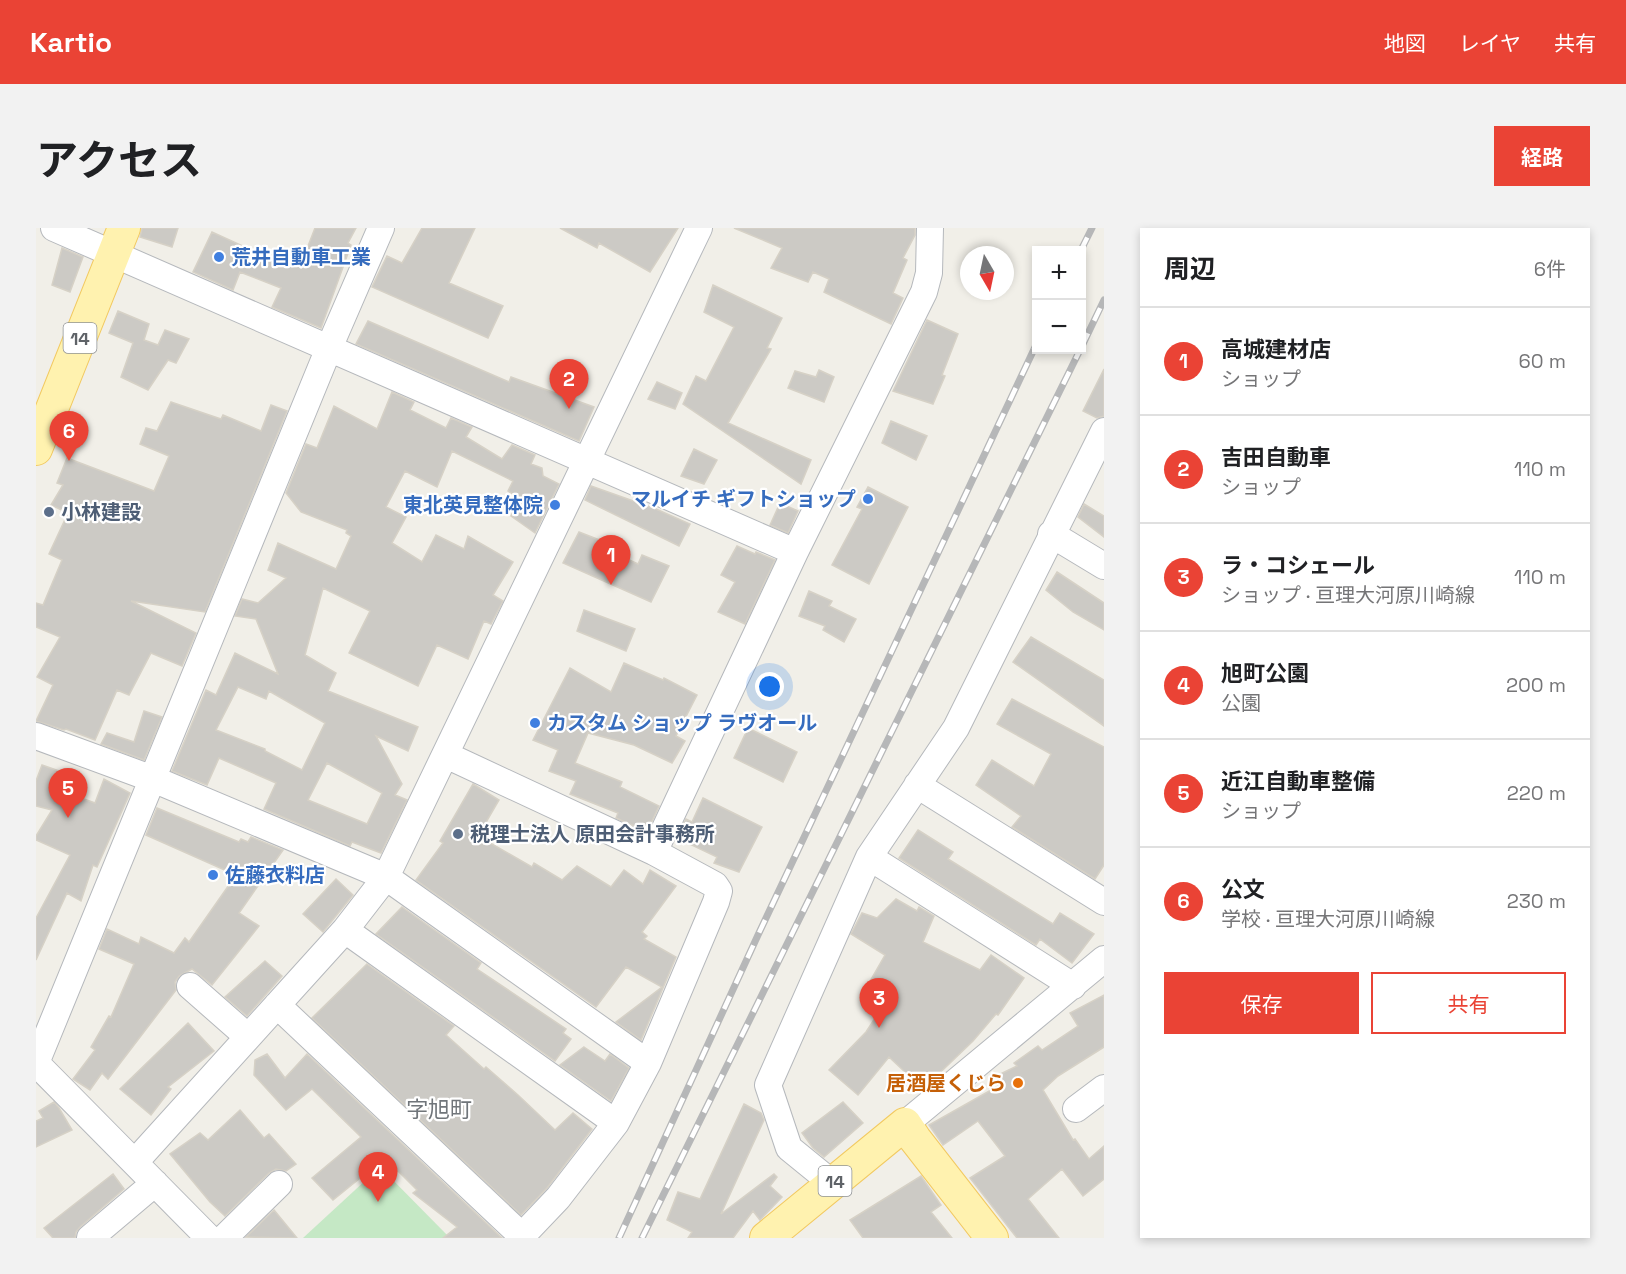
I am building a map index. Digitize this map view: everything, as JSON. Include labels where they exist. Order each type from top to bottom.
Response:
[{"type":"main road","name":"14","points":[[36,449],[119,241]]},
{"type":"main road","name":"14","points":[[766,1238],[905,1124]]},
{"type":"main road","points":[[905,1124],[992,1238]]},
{"type":"street","points":[[54,228],[119,241],[328,348],[795,552]]},
{"type":"street","points":[[209,1238],[135,1162],[46,1089],[36,1063],[328,348],[381,228]]},
{"type":"street","points":[[135,1162],[345,930],[386,877],[699,228]]},
{"type":"street","points":[[654,852],[795,552],[924,292],[929,273],[930,228]]},
{"type":"street","points":[[832,1183],[789,1148],[768,1085],[869,857],[956,728],[1104,431]]},
{"type":"street","points":[[1051,534],[1104,566]]},
{"type":"street","points":[[36,736],[153,779],[386,877],[648,1063]]},
{"type":"street","points":[[277,1005],[521,1237],[558,1198],[616,1123],[648,1063],[683,984],[719,891],[714,885],[654,852],[446,755]]},
{"type":"street","points":[[917,785],[1104,902]]},
{"type":"street","points":[[869,857],[1073,986]]},
{"type":"street","points":[[345,930],[616,1123]]},
{"type":"street","points":[[905,1124],[1104,959]]},
{"type":"street","points":[[190,986],[248,1037]]},
{"type":"street","points":[[1076,1109],[1104,1088]]},
{"type":"street","points":[[90,1238],[155,1183]]},
{"type":"street","points":[[224,1238],[279,1184]]},
{"type":"green space","points":[[380,1167],[450,1238],[303,1238]]},
{"type":"building","points":[[142,228],[178,228],[172,247],[140,237]]},
{"type":"building","points":[[315,228],[356,228],[348,243],[351,245],[321,328],[272,307],[281,288],[240,272],[233,290],[193,272],[212,232],[256,252],[256,250],[301,264]]},
{"type":"building","points":[[422,228],[475,228],[449,283],[503,306],[488,338],[372,287],[387,256],[402,263]]},
{"type":"building","points":[[560,228],[678,228],[650,272],[599,243],[597,248]]},
{"type":"building","points":[[734,228],[915,228],[915,235],[903,258],[907,260],[893,293],[903,298],[891,324],[824,292],[829,279],[813,272],[808,282],[771,268],[782,248]]},
{"type":"building","points":[[62,248],[83,257],[70,292],[52,285]]},
{"type":"building","points":[[713,285],[782,318],[767,348],[771,349],[728,423],[811,460],[801,484],[683,404],[696,376],[706,381],[734,327],[704,312]]},
{"type":"building","points":[[118,311],[149,324],[144,340],[158,345],[165,330],[189,339],[176,363],[168,360],[148,390],[121,377],[133,343],[109,333]]},
{"type":"building","points":[[927,320],[958,334],[942,375],[945,376],[933,404],[893,391]]},
{"type":"building","points":[[368,321],[509,382],[511,377],[594,407],[579,441],[356,344]]},
{"type":"building","points":[[1104,369],[1104,416],[1097,418],[1083,411]]},
{"type":"building","points":[[819,370],[834,377],[824,402],[788,388],[795,371],[816,377]]},
{"type":"building","points":[[657,382],[682,393],[675,409],[648,399]]},
{"type":"building","points":[[392,392],[414,402],[410,410],[446,428],[451,418],[472,427],[466,437],[502,459],[512,445],[535,455],[531,464],[542,468],[543,476],[559,484],[535,533],[511,516],[518,498],[508,491],[513,481],[452,451],[437,487],[405,471],[386,507],[406,517],[392,543],[422,562],[436,535],[464,549],[468,536],[513,562],[493,595],[503,601],[491,624],[484,621],[468,659],[437,645],[418,686],[349,653],[370,611],[323,588],[305,655],[336,673],[328,691],[418,727],[408,751],[376,736],[402,784],[395,795],[407,800],[381,853],[352,842],[350,846],[264,809],[276,783],[219,758],[207,785],[172,771],[206,690],[216,695],[235,653],[278,674],[256,619],[235,616],[242,599],[258,603],[286,578],[268,570],[278,543],[336,569],[351,536],[346,533],[347,530],[301,512],[286,493],[306,444],[317,448],[334,406],[377,429]],"holes":[[[238,687],[266,699],[269,691],[325,723],[302,770],[265,749],[216,730]],[[327,763],[382,793],[367,824],[308,800]]]},
{"type":"building","points":[[171,402],[221,419],[223,415],[261,431],[271,405],[287,411],[205,612],[131,601],[196,633],[182,666],[151,653],[129,695],[117,690],[95,740],[36,721],[53,685],[37,677],[60,637],[36,627],[36,603],[43,605],[62,560],[49,554],[68,513],[51,505],[63,485],[57,483],[67,458],[154,491],[169,456],[140,444],[146,428],[157,431]]},
{"type":"building","points":[[891,421],[927,436],[916,460],[882,443]]},
{"type":"building","points":[[694,449],[717,460],[704,484],[681,476]]},
{"type":"building","points":[[591,486],[656,509],[690,524],[679,546],[585,500]]},
{"type":"building","points":[[868,487],[908,507],[869,584],[832,565],[862,509],[857,507]]},
{"type":"building","points":[[780,503],[798,511],[788,533],[770,525]]},
{"type":"building","points":[[1084,504],[1104,516],[1104,537],[1078,517]]},
{"type":"building","points":[[579,532],[602,541],[599,546],[638,564],[642,555],[669,566],[651,602],[563,563]]},
{"type":"building","points":[[737,546],[775,560],[745,624],[718,612],[735,582],[721,575]]},
{"type":"building","points":[[1057,572],[1104,603],[1104,630],[1073,612],[1046,590]]},
{"type":"building","points":[[809,591],[832,601],[829,606],[856,619],[844,642],[823,630],[825,626],[799,616]]},
{"type":"building","points":[[584,610],[635,629],[626,651],[577,631]]},
{"type":"building","points":[[1031,637],[1104,680],[1104,726],[1013,662]]},
{"type":"building","points":[[624,663],[663,680],[664,678],[697,695],[676,736],[685,741],[672,763],[634,745],[588,733],[575,763],[622,782],[620,787],[659,806],[647,832],[616,818],[618,813],[570,794],[576,781],[549,771],[558,750],[533,740],[570,668],[611,692]]},
{"type":"building","points":[[1012,699],[1104,747],[1104,865],[1095,879],[1012,827],[1021,816],[976,785],[992,760],[1034,786],[1051,754],[997,724]]},
{"type":"building","points":[[144,711],[162,717],[144,760],[101,744],[107,733],[134,742]]},
{"type":"building","points":[[748,728],[797,752],[783,782],[734,758]]},
{"type":"building","points":[[42,765],[65,773],[59,790],[95,803],[104,779],[130,793],[97,867],[93,865],[81,901],[67,893],[36,960],[36,918],[70,855],[36,840],[36,836],[52,810],[36,806],[36,781]]},
{"type":"building","points":[[473,784],[499,800],[478,836],[532,867],[534,863],[562,880],[577,866],[611,887],[624,870],[643,884],[650,870],[676,886],[642,932],[647,936],[644,939],[676,957],[641,1040],[616,1022],[662,987],[626,967],[596,1007],[416,880],[443,843],[440,841]]},
{"type":"building","points":[[703,798],[762,827],[739,872],[714,863],[717,857],[677,838],[686,819],[692,822]]},
{"type":"building","points":[[157,808],[239,842],[241,839],[248,842],[251,837],[283,850],[239,913],[259,926],[212,985],[192,969],[179,976],[175,982],[176,990],[108,1079],[102,1073],[90,1090],[73,1079],[95,1050],[91,1047],[109,1016],[111,1017],[134,964],[99,949],[107,929],[139,944],[141,937],[174,953],[185,938],[189,942],[236,875],[146,835]]},
{"type":"building","points":[[918,830],[953,852],[948,859],[1053,924],[1060,913],[1094,934],[1072,963],[1040,939],[1036,945],[899,858]]},
{"type":"building","points":[[336,879],[353,895],[323,932],[303,914]]},
{"type":"building","points":[[896,899],[917,911],[919,907],[934,916],[923,942],[980,970],[991,955],[1024,978],[998,1015],[996,1014],[973,1041],[923,1089],[889,1057],[858,1095],[829,1070],[866,1032],[890,995],[869,983],[885,955],[851,934],[862,913],[877,918]]},
{"type":"building","points":[[402,907],[481,963],[477,969],[566,1029],[563,1033],[571,1039],[555,1061],[376,934]]},
{"type":"building","points":[[265,961],[282,976],[247,1016],[225,997]]},
{"type":"building","points":[[367,964],[454,1026],[446,1035],[484,1069],[486,1067],[555,1130],[573,1113],[592,1129],[547,1188],[521,1215],[312,1018]]},
{"type":"building","points":[[1104,995],[1104,1047],[1058,1076],[1043,1090],[1073,1140],[1075,1139],[1089,1159],[1104,1146],[1104,1179],[1083,1196],[1062,1169],[1028,1199],[1059,1238],[1017,1238],[970,1178],[1005,1156],[978,1121],[943,1145],[929,1125],[1000,1085],[994,1077],[1017,1066],[1014,1063],[1038,1046],[1042,1050],[1078,1026],[1070,1013]]},
{"type":"building","points":[[188,1023],[214,1051],[168,1087],[171,1089],[151,1115],[120,1089]]},
{"type":"building","points":[[584,1047],[605,1061],[610,1054],[629,1068],[611,1101],[560,1065]]},
{"type":"building","points":[[267,1054],[285,1078],[307,1054],[502,1238],[443,1238],[457,1227],[413,1193],[417,1190],[385,1158],[333,1200],[312,1178],[361,1137],[312,1089],[286,1110],[254,1075],[255,1060]]},
{"type":"building","points":[[54,1102],[72,1130],[36,1147],[36,1121],[43,1118],[39,1111]]},
{"type":"building","points":[[843,1102],[863,1123],[824,1157],[813,1148],[802,1133]]},
{"type":"building","points":[[744,1104],[761,1113],[764,1120],[721,1214],[774,1174],[777,1177],[770,1186],[782,1197],[760,1220],[753,1211],[733,1238],[688,1238],[692,1232],[667,1220],[678,1192],[700,1199]]},
{"type":"building","points":[[240,1110],[264,1138],[269,1134],[296,1164],[286,1171],[276,1169],[269,1173],[225,1216],[210,1202],[170,1154],[200,1133],[208,1140]]},
{"type":"building","points":[[113,1174],[124,1189],[80,1227],[75,1238],[53,1238],[44,1228]]},
{"type":"building","points":[[921,1176],[941,1205],[931,1212],[952,1238],[863,1238],[850,1220]]},
{"type":"building","points":[[274,1210],[297,1238],[246,1237]]},
{"type":"railway","points":[[1083,246],[1092,228]]},
{"type":"railway","points":[[1086,338],[1104,300]]},
{"type":"railway","points":[[619,1238],[758,935],[1032,353]]},
{"type":"railway","points":[[642,1238],[1078,354]]},
{"type":"place","name":"荒井自動車工業","points":[[219,257]]},
{"type":"place","name":"吉田自動車","points":[[569,409]]},
{"type":"place","name":"公文","points":[[69,461]]},
{"type":"place","name":"マルイチ ギフトショップ","points":[[868,499]]},
{"type":"place","name":"東北英見整体院","points":[[555,505]]},
{"type":"place","name":"小林建設","points":[[49,512]]},
{"type":"place","name":"高城建材店","points":[[611,585]]},
{"type":"place","name":"カスタム ショップ ラヴオール","points":[[535,723]]},
{"type":"place","name":"近江自動車整備","points":[[68,818]]},
{"type":"place","name":"税理士法人 原田会計事務所","points":[[458,834]]},
{"type":"place","name":"佐藤衣料店","points":[[213,875]]},
{"type":"place","name":"ラ・コシェール","points":[[879,1028]]},
{"type":"place","name":"居酒屋くじら","points":[[1018,1083]]},
{"type":"place","name":"旭町公園","points":[[378,1202]]},
{"type":"district","name":"字旭町","points":[[439,1109]]}]
